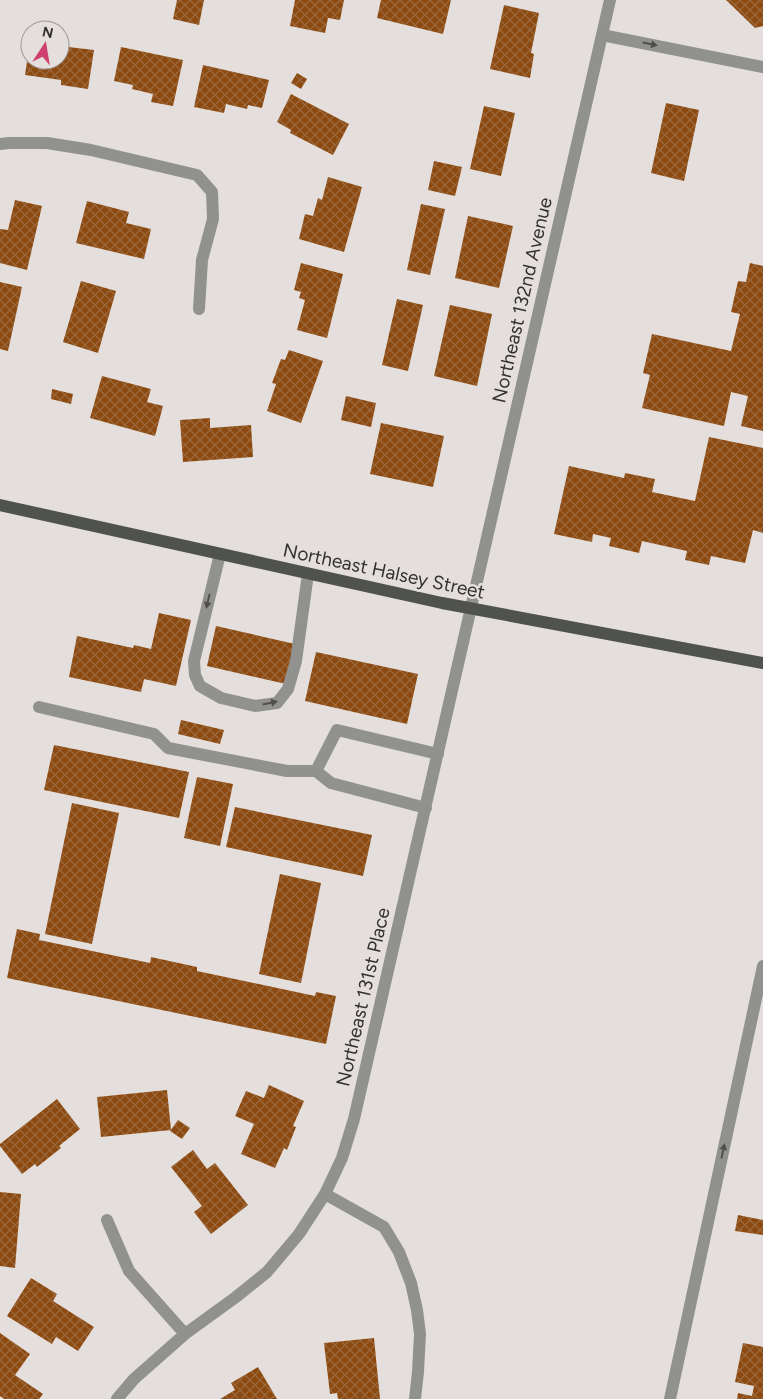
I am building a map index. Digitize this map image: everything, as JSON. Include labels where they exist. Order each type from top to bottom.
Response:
[{"type":"main road","name":"Northeast Halsey Street","points":[[0,505],[471,609],[763,663]]},
{"type":"street","name":"Northeast 132nd Avenue","points":[[471,609],[610,0]]},
{"type":"street","points":[[602,35],[763,67]]},
{"type":"street","points":[[0,144],[48,143],[90,150],[198,175],[212,192],[213,219],[202,260],[199,309]]},
{"type":"street","points":[[220,554],[194,661],[195,675],[200,686],[221,698],[255,706],[277,703],[288,689],[296,661],[308,574]]},
{"type":"street","name":"Northeast 131st Place","points":[[117,1399],[134,1379],[186,1334],[267,1272],[299,1234],[325,1194],[342,1158],[354,1119],[471,609]]},
{"type":"street","points":[[39,707],[154,734],[168,748],[287,771],[316,771],[331,783],[426,808]]},
{"type":"street","points":[[316,771],[337,730],[438,754]]},
{"type":"street","points":[[670,1399],[763,966]]},
{"type":"street","points":[[325,1194],[384,1226],[399,1252],[412,1284],[420,1334],[415,1399]]},
{"type":"street","points":[[107,1220],[129,1271],[186,1334]]},
{"type":"building","points":[[177,0],[204,0],[199,25],[173,19]]},
{"type":"building","points":[[295,0],[344,0],[340,20],[328,18],[325,33],[290,26]]},
{"type":"building","points":[[381,0],[451,0],[443,34],[377,18]]},
{"type":"building","points":[[726,0],[763,0],[763,26],[755,28]]},
{"type":"building","points":[[504,5],[539,13],[531,53],[534,54],[530,78],[490,69]]},
{"type":"building","points":[[70,47],[94,50],[88,89],[61,85],[61,80],[25,75],[26,70],[70,70]]},
{"type":"building","points":[[121,47],[183,60],[173,106],[151,102],[153,94],[132,89],[133,85],[114,81]]},
{"type":"building","points":[[203,65],[269,80],[262,108],[248,105],[247,109],[226,104],[224,113],[194,107]]},
{"type":"building","points":[[297,73],[307,79],[301,89],[291,83]]},
{"type":"building","points":[[291,94],[349,124],[333,155],[290,133],[291,130],[277,122]]},
{"type":"building","points":[[666,103],[699,110],[684,181],[651,173]]},
{"type":"building","points":[[484,106],[515,113],[501,176],[470,169]]},
{"type":"building","points":[[434,161],[462,167],[455,196],[428,190]]},
{"type":"building","points":[[328,177],[362,187],[344,252],[299,239],[305,214],[313,216],[318,198],[322,200]]},
{"type":"building","points":[[15,200],[42,206],[27,270],[0,263],[0,229],[8,230]]},
{"type":"building","points":[[87,201],[129,212],[126,223],[151,229],[144,259],[76,243]]},
{"type":"building","points":[[421,204],[445,209],[430,275],[407,270]]},
{"type":"building","points":[[468,216],[513,226],[499,288],[455,278]]},
{"type":"building","points":[[301,263],[343,274],[327,338],[297,330],[305,300],[299,298],[301,292],[294,290]]},
{"type":"building","points":[[750,263],[763,266],[763,431],[741,426],[748,396],[731,392],[724,426],[642,408],[650,375],[643,373],[652,334],[731,351],[740,314],[731,312],[738,281],[746,282]]},
{"type":"building","points":[[81,281],[116,291],[98,353],[63,342]]},
{"type":"building","points":[[0,282],[22,287],[8,351],[0,349]]},
{"type":"building","points":[[397,299],[423,305],[408,371],[382,365]]},
{"type":"building","points":[[450,305],[492,314],[477,386],[434,376]]},
{"type":"building","points":[[289,350],[323,361],[301,423],[267,411],[276,384],[272,383],[281,359],[285,360]]},
{"type":"building","points":[[102,376],[151,389],[147,402],[163,406],[155,436],[90,418]]},
{"type":"building","points":[[52,389],[73,394],[71,404],[51,399]]},
{"type":"building","points":[[346,396],[376,403],[371,427],[341,420]]},
{"type":"building","points":[[210,418],[210,428],[251,425],[253,457],[183,462],[180,420]]},
{"type":"building","points":[[381,423],[444,436],[433,487],[370,474]]},
{"type":"building","points":[[709,437],[763,448],[763,533],[753,530],[745,563],[711,556],[709,565],[685,560],[687,551],[642,541],[639,553],[609,546],[611,538],[593,534],[592,542],[554,534],[569,466],[624,478],[625,473],[655,479],[652,492],[695,501]]},
{"type":"building","points":[[159,613],[191,620],[176,686],[144,679],[141,692],[69,677],[77,636],[133,648],[134,645],[151,649]]},
{"type":"building","points":[[216,626],[295,644],[286,684],[207,666]]},
{"type":"building","points":[[316,652],[418,674],[407,724],[305,701]]},
{"type":"building","points":[[181,720],[224,730],[220,744],[178,734]]},
{"type":"building","points":[[54,745],[189,772],[179,818],[44,790]]},
{"type":"building","points":[[197,777],[233,784],[220,846],[184,838]]},
{"type":"building","points":[[72,803],[119,813],[92,944],[45,934]]},
{"type":"building","points":[[235,807],[372,835],[363,876],[226,847]]},
{"type":"building","points":[[280,874],[321,883],[301,983],[259,974]]},
{"type":"building","points":[[17,929],[40,934],[39,940],[150,963],[151,957],[197,967],[197,971],[315,996],[316,992],[336,996],[326,1044],[7,978]]},
{"type":"building","points":[[269,1085],[304,1101],[293,1126],[296,1127],[287,1150],[284,1148],[275,1168],[241,1154],[254,1124],[235,1116],[246,1091],[264,1098]]},
{"type":"building","points":[[167,1090],[171,1130],[101,1137],[97,1097]]},
{"type":"building","points":[[57,1099],[80,1129],[59,1146],[61,1148],[37,1167],[35,1164],[22,1174],[0,1144]]},
{"type":"building","points":[[178,1120],[190,1128],[182,1139],[170,1131]]},
{"type":"building","points":[[193,1150],[207,1169],[215,1163],[248,1205],[211,1234],[194,1212],[202,1206],[171,1167]]},
{"type":"building","points":[[0,1192],[21,1194],[15,1268],[0,1266]]},
{"type":"building","points":[[738,1215],[763,1220],[763,1235],[735,1231]]},
{"type":"building","points":[[31,1278],[57,1294],[53,1301],[94,1327],[78,1351],[56,1337],[52,1344],[7,1316]]},
{"type":"building","points":[[0,1333],[30,1354],[15,1375],[43,1394],[39,1399],[4,1399],[0,1396]]},
{"type":"building","points":[[374,1338],[380,1399],[338,1399],[337,1393],[330,1394],[324,1343]]},
{"type":"building","points":[[743,1343],[763,1347],[763,1399],[737,1399],[738,1393],[752,1396],[754,1386],[735,1382]]},
{"type":"building","points":[[258,1367],[277,1399],[220,1399],[235,1390],[231,1383]]}]
